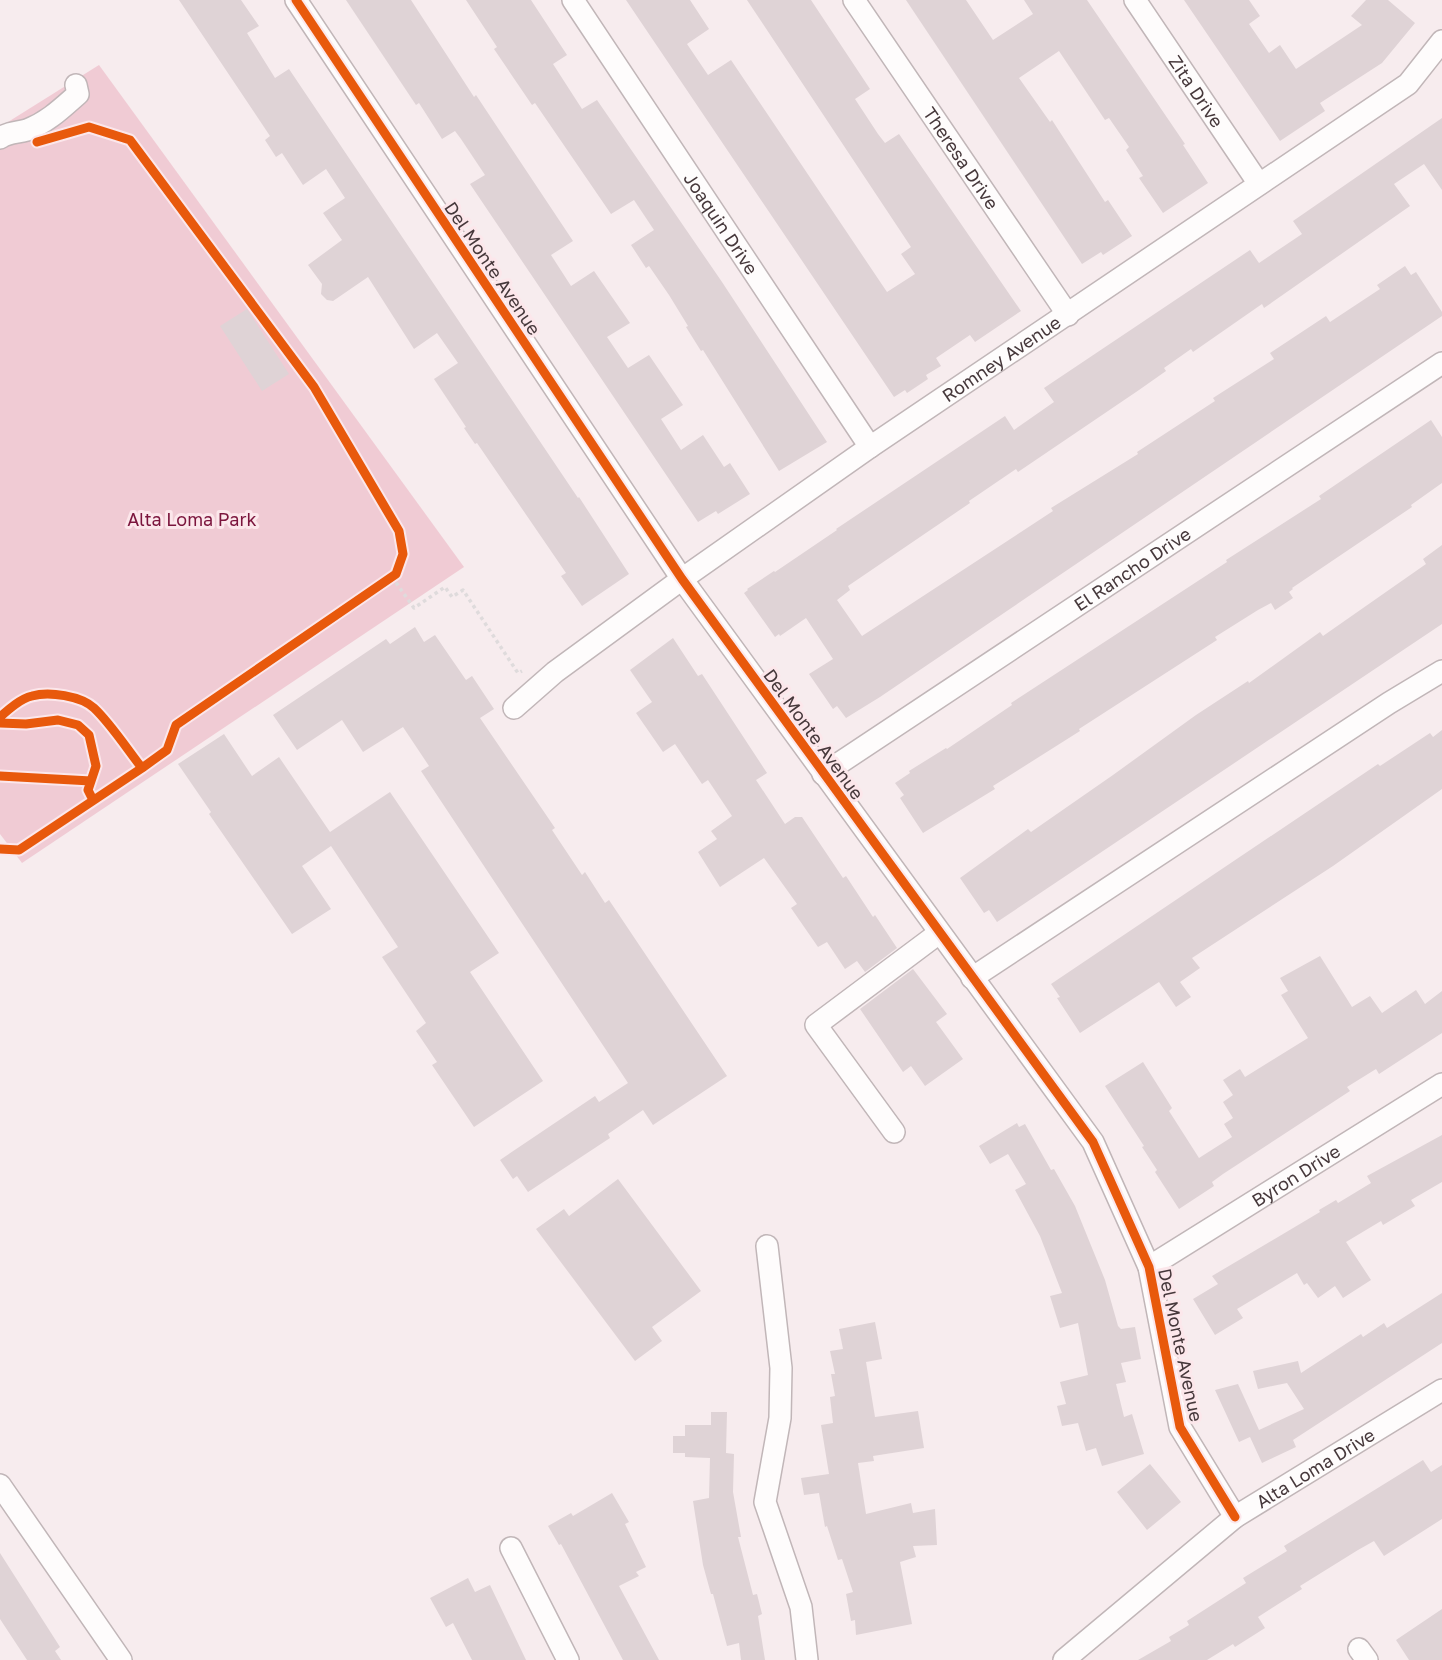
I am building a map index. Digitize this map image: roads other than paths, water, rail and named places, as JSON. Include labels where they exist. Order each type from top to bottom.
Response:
[{"type":"street","name":"Del Monte Avenue","points":[[296,0],[682,579],[1093,1142],[1149,1267],[1180,1427],[1235,1517]]},
{"type":"street","name":"Joaquin Drive","points":[[573,0],[870,447]]},
{"type":"street","name":"Theresa Drive","points":[[854,0],[1068,315]]},
{"type":"street","name":"Zita Drive","points":[[1135,0],[1259,184]]},
{"type":"street","name":"Romney Avenue","points":[[514,708],[555,672],[870,447],[1408,84],[1442,41]]},
{"type":"street","points":[[0,138],[5,134],[25,131],[48,121],[78,94],[76,85]]},
{"type":"street","name":"El Rancho Drive","points":[[823,774],[1442,363]]},
{"type":"street","points":[[972,978],[1389,703],[1442,671]]},
{"type":"street","points":[[894,1132],[816,1025],[939,933]]},
{"type":"street","name":"Byron Drive","points":[[1149,1267],[1442,1084]]},
{"type":"street","points":[[767,1246],[781,1368],[780,1418],[765,1502],[801,1607],[807,1660]]},
{"type":"street","name":"Alta Loma Drive","points":[[1064,1660],[1235,1517],[1442,1390]]},
{"type":"street","points":[[0,1485],[121,1660]]},
{"type":"street","points":[[511,1548],[568,1660]]},
{"type":"park label","name":"Alta Loma Park","points":[[192,519]]}]
